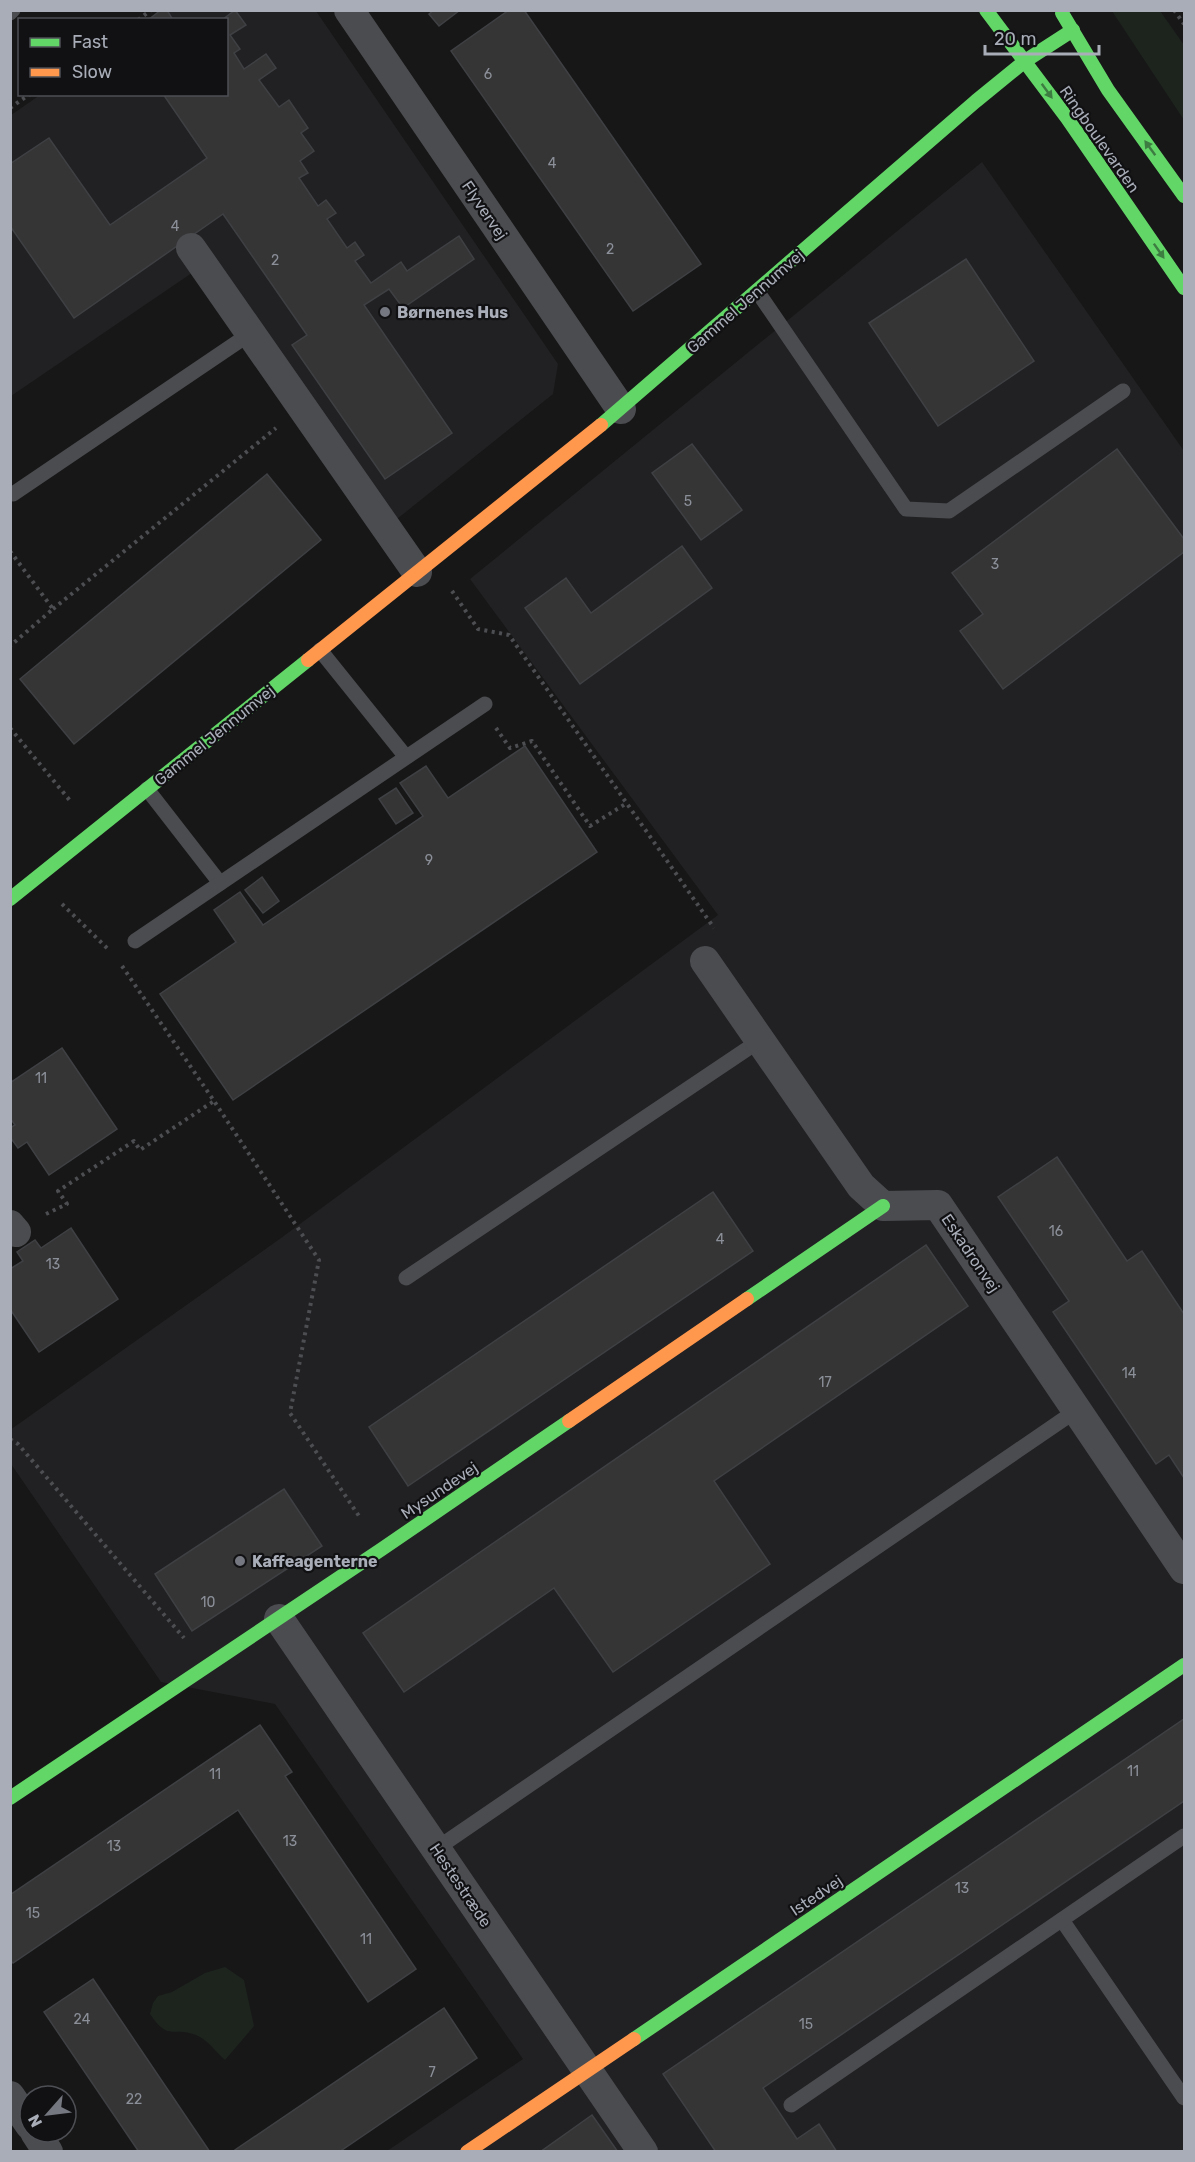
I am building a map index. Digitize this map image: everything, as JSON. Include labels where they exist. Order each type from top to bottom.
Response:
[{"type":"street","name":"Flyvervej","points":[[349,10],[621,409]]},
{"type":"street","name":"Ringboulevarden","points":[[986,10],[1025,61],[1185,288]]},
{"type":"street","points":[[1061,10],[1108,90],[1185,196]]},
{"type":"street","name":"Gammel Jennumvej","points":[[10,899],[621,409],[976,101],[1025,61],[1073,30]]},
{"type":"street","points":[[192,248],[302,406],[425,566]]},
{"type":"street","points":[[705,961],[861,1186],[883,1206]]},
{"type":"street","name":"Eskadronvej","points":[[883,1206],[938,1205],[1185,1569]]},
{"type":"street","name":"Mysundevej","points":[[10,1798],[279,1619],[883,1206]]},
{"type":"street","name":"Hestestræde","points":[[279,1619],[643,2151]]},
{"type":"street","name":"Istedvej","points":[[467,2151],[1185,1665]]},
{"type":"lane","points":[[757,291],[906,509],[949,511],[1123,391]]},
{"type":"lane","points":[[14,494],[251,333]]},
{"type":"lane","points":[[320,650],[406,757]]},
{"type":"lane","points":[[135,941],[483,705]]},
{"type":"lane","points":[[147,789],[219,883]]},
{"type":"lane","points":[[406,1278],[759,1041]]},
{"type":"lane","points":[[436,1849],[1077,1410]]},
{"type":"lane","points":[[791,2105],[1185,1836]]},
{"type":"lane","points":[[1062,1920],[1185,2098]]},
{"type":"path","points":[[1174,10],[1185,24]]},
{"type":"path","points":[[10,108],[27,96]]},
{"type":"path","points":[[10,646],[302,406]]},
{"type":"path","points":[[10,551],[53,609]]},
{"type":"path","points":[[425,566],[478,629],[509,635],[714,927],[705,961]]},
{"type":"path","points":[[483,705],[510,748],[532,741],[590,826],[627,802]]},
{"type":"path","points":[[10,728],[95,831]]},
{"type":"path","points":[[36,879],[116,957]]},
{"type":"path","points":[[119,962],[319,1260],[290,1413],[382,1549]]},
{"type":"path","points":[[13,1228],[67,1204],[58,1191],[134,1141],[140,1150],[214,1101]]},
{"type":"path","points":[[10,1439],[18,1444],[207,1666]]},
{"type":"shaded area","name":"Børnenes Hus","points":[[162,11],[316,11],[558,364],[553,394],[397,519],[211,260],[11,396],[11,115],[39,96],[228,96],[228,18],[151,18]]},
{"type":"shaded area","points":[[1112,11],[1160,11],[1184,45],[1184,120]]},
{"type":"shaded area","points":[[982,162],[1184,451],[1184,2151],[387,2151],[523,2059],[275,1704],[161,1682],[11,1464],[10,1430],[281,1238],[718,915],[470,579]]},
{"type":"shaded area","points":[[225,1967],[244,1980],[254,2026],[225,2060],[200,2037],[167,2031],[156,2023],[150,2014],[158,1996],[172,1992],[205,1973]]},
{"type":"building","points":[[161,10],[167,10],[172,18],[151,18]]},
{"type":"building","points":[[235,10],[246,25],[230,35],[240,49],[234,53],[244,69],[266,54],[276,68],[259,80],[279,107],[289,100],[308,128],[301,133],[314,151],[300,161],[308,173],[299,178],[318,206],[326,200],[336,213],[327,219],[347,248],[355,242],[364,255],[355,261],[371,283],[401,262],[407,271],[459,236],[474,259],[403,308],[389,289],[364,305],[452,433],[385,479],[292,345],[307,335],[223,214],[74,318],[10,226],[10,164],[49,138],[110,225],[207,158],[164,96],[228,96],[228,18],[225,18]]},
{"type":"building","points":[[434,10],[460,10],[439,26],[429,14]]},
{"type":"building","points":[[509,10],[524,10],[701,264],[633,311],[451,51]]},
{"type":"building","points":[[966,259],[1034,361],[938,426],[869,323]]},
{"type":"building","points":[[692,444],[742,510],[701,540],[652,473]]},
{"type":"building","points":[[1117,449],[1184,539],[1184,552],[1003,689],[960,631],[983,614],[952,573]]},
{"type":"building","points":[[267,474],[321,540],[74,744],[20,679]]},
{"type":"building","points":[[682,546],[712,588],[580,684],[525,608],[566,578],[591,613]]},
{"type":"building","points":[[525,746],[597,852],[233,1100],[160,994],[236,942],[214,910],[240,892],[263,925],[423,816],[400,783],[426,766],[448,798]]},
{"type":"building","points":[[396,788],[413,813],[396,824],[379,799]]},
{"type":"building","points":[[262,877],[279,901],[263,913],[245,890]]},
{"type":"building","points":[[62,1048],[117,1129],[49,1175],[27,1142],[18,1148],[10,1137],[10,1128],[15,1125],[10,1118],[10,1083]]},
{"type":"building","points":[[1057,1157],[1127,1261],[1142,1251],[1184,1314],[1184,1478],[1169,1455],[1156,1464],[1053,1312],[1069,1301],[998,1197]]},
{"type":"building","points":[[713,1192],[753,1251],[408,1486],[369,1427]]},
{"type":"building","points":[[71,1228],[118,1299],[39,1352],[10,1309],[10,1269],[23,1261],[17,1252],[35,1240],[41,1248]]},
{"type":"building","points":[[926,1245],[968,1306],[714,1481],[770,1564],[613,1672],[554,1588],[404,1692],[363,1633]]},
{"type":"building","points":[[284,1489],[322,1546],[192,1631],[155,1574]]},
{"type":"building","points":[[1184,1719],[1184,1801],[763,2088],[797,2139],[819,2124],[837,2152],[716,2152],[663,2074]]},
{"type":"building","points":[[260,1725],[292,1772],[285,1776],[416,1969],[368,2002],[238,1810],[13,1963],[10,1960],[10,1895]]},
{"type":"building","points":[[93,1979],[210,2152],[139,2152],[44,2012]]},
{"type":"building","points":[[444,2008],[477,2058],[339,2152],[232,2152]]},
{"type":"building","points":[[592,2115],[618,2152],[540,2152]]},
{"type":"traffic: fast","points":[[986,10],[1067,118],[1184,288]]},
{"type":"traffic: fast","points":[[1062,13],[1108,90],[1184,196]]},
{"type":"traffic: fast","points":[[601,425],[976,101],[1025,61],[1073,30]]},
{"type":"traffic: fast","points":[[10,899],[308,660]]},
{"type":"traffic: fast","points":[[747,1299],[883,1206]]},
{"type":"traffic: fast","points":[[10,1798],[569,1421]]},
{"type":"traffic: fast","points":[[634,2039],[1184,1665]]},
{"type":"traffic: slow","points":[[308,660],[601,425]]},
{"type":"traffic: slow","points":[[569,1421],[747,1299]]},
{"type":"traffic: slow","points":[[467,2152],[634,2039]]},
{"type":"place","name":"Børnenes Hus","points":[[385,312]]},
{"type":"place","name":"Kaffeagenterne","points":[[240,1561]]}]
